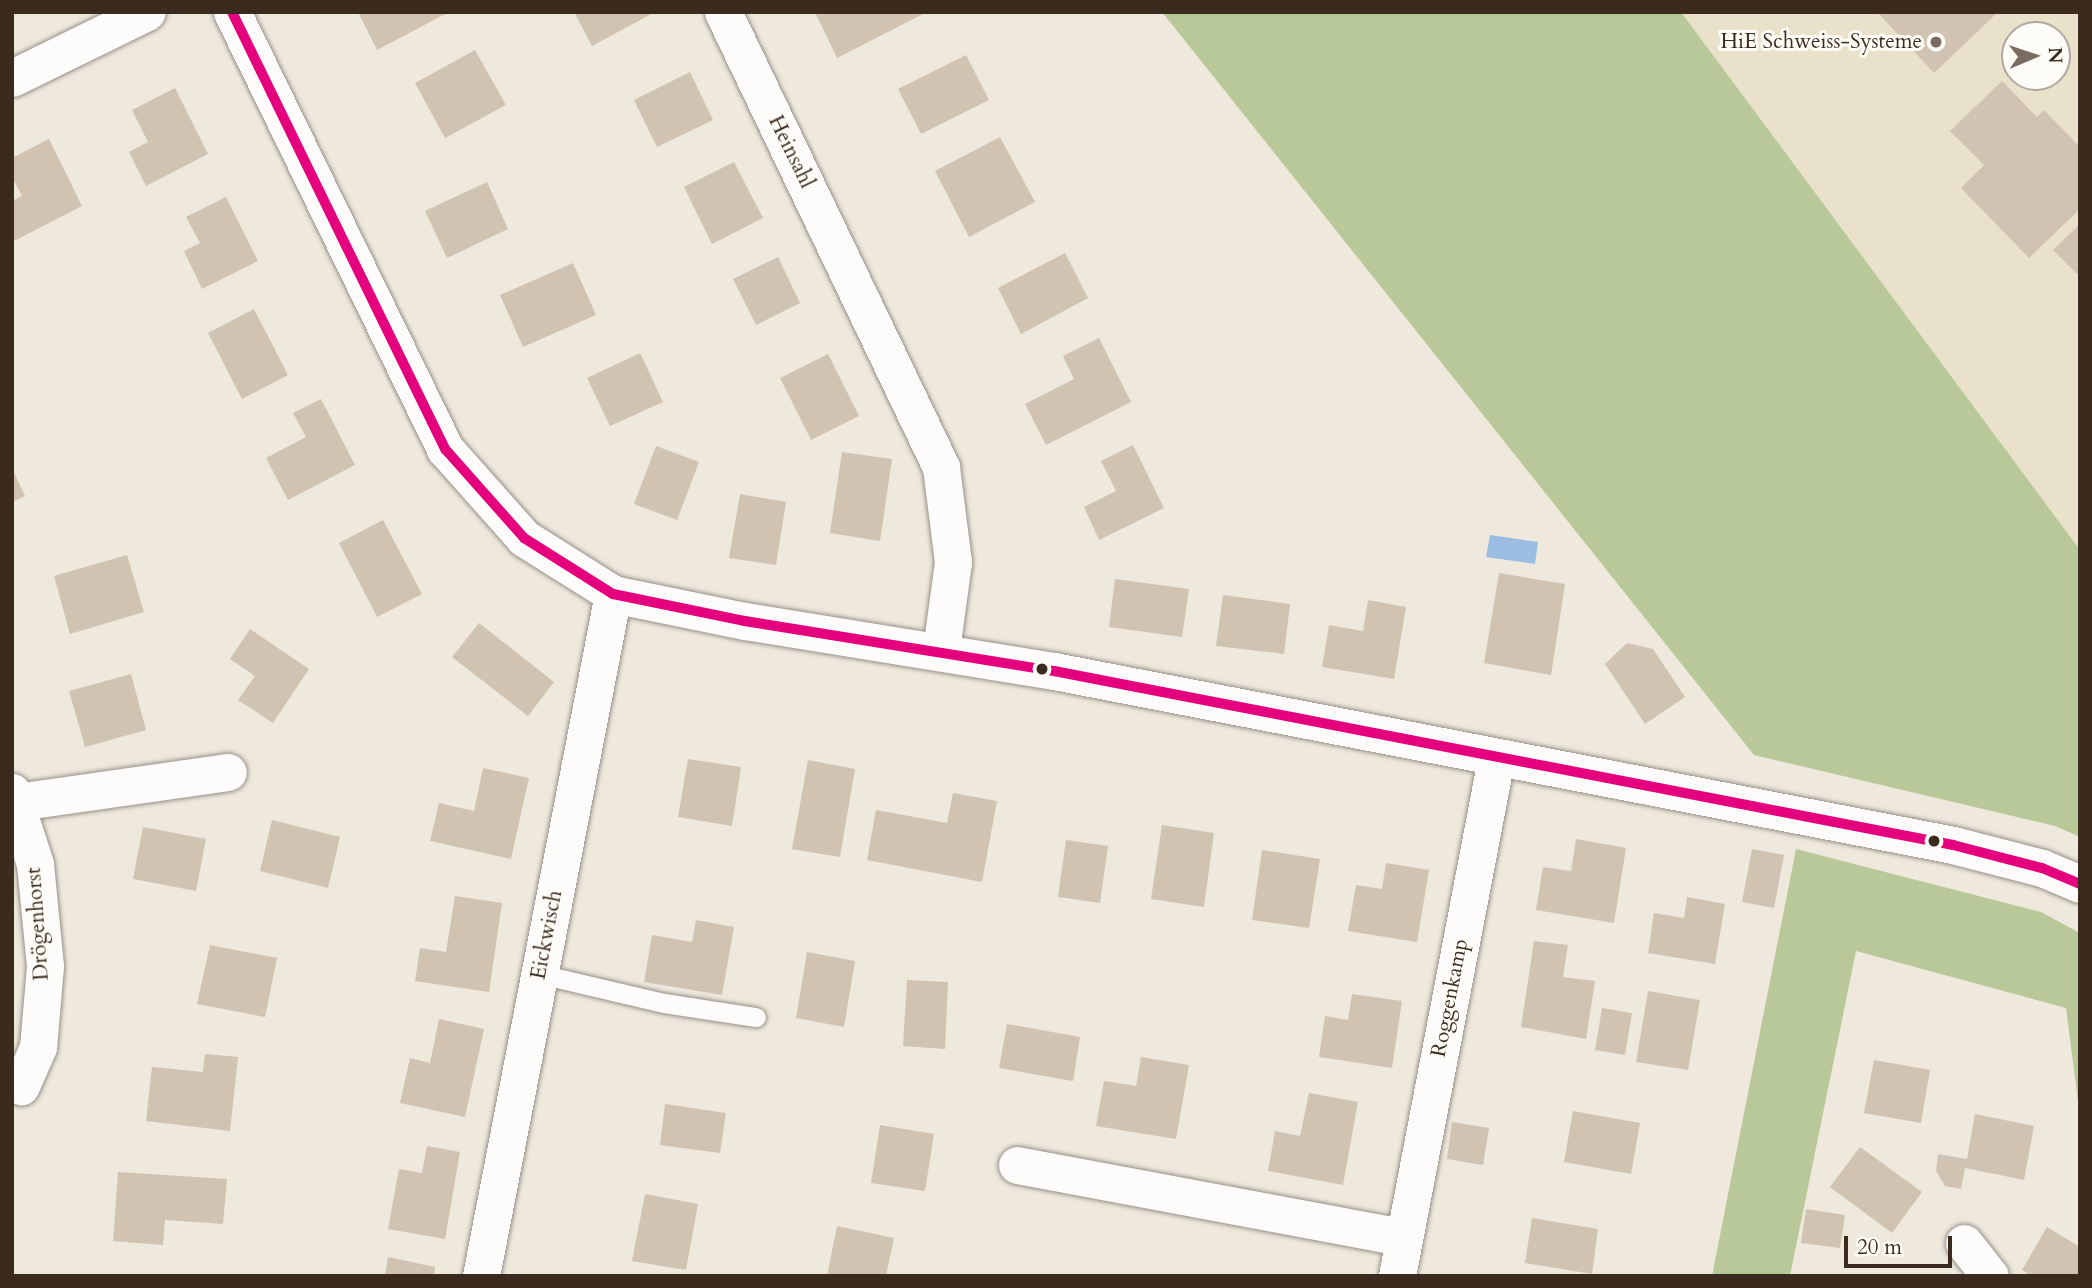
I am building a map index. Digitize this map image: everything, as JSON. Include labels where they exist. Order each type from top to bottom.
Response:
[{"type":"street","points":[[12,78],[147,12]]},
{"type":"street","points":[[232,12],[446,450],[524,538],[613,594],[745,621],[940,650],[1953,845],[2042,868],[2080,884]]},
{"type":"street","name":"Heinsahl","points":[[723,12],[941,467],[953,562],[940,650]]},
{"type":"street","name":"Eickwisch","points":[[481,1276],[613,594]]},
{"type":"street","name":"Roggenkamp","points":[[1397,1276],[1496,758]]},
{"type":"street","name":"Drögenhorst","points":[[21,1086],[38,1047],[45,966],[35,864],[15,797],[228,772]]},
{"type":"street","points":[[1017,1165],[1403,1237]]},
{"type":"street","points":[[1964,1243],[1990,1276]]},
{"type":"lane","points":[[540,974],[664,1003],[755,1017]]},
{"type":"shaded area","points":[[1681,12],[2080,12],[2080,550]]},
{"type":"green space","points":[[1162,12],[1681,12],[2080,550],[2080,837],[2055,826],[1754,755]]},
{"type":"green space","points":[[1796,849],[2041,912],[2080,933],[2080,1117],[2066,1008],[1856,951],[1790,1276],[1712,1276]]},
{"type":"water","points":[[1490,535],[1538,542],[1535,564],[1486,557]]},
{"type":"building","points":[[358,12],[449,12],[377,50]]},
{"type":"building","points":[[574,12],[655,12],[592,46]]},
{"type":"building","points":[[815,12],[927,12],[837,58]]},
{"type":"building","name":"HiE Schweiss-Systeme","points":[[1877,12],[1998,12],[1934,73]]},
{"type":"building","points":[[475,50],[506,105],[445,138],[415,83]]},
{"type":"building","points":[[966,55],[989,100],[921,134],[898,89]]},
{"type":"building","points":[[690,72],[713,120],[657,147],[634,100]]},
{"type":"building","points":[[2001,82],[2001,91],[2012,91],[2037,117],[2044,110],[2080,147],[2080,209],[2029,258],[1961,188],[1984,165],[1950,131]]},
{"type":"building","points":[[175,88],[208,154],[146,186],[129,152],[148,142],[132,110]]},
{"type":"building","points":[[1000,137],[1035,202],[969,237],[935,171]]},
{"type":"building","points":[[49,139],[82,206],[12,242],[12,201],[22,196],[12,177],[12,158]]},
{"type":"building","points":[[734,162],[763,218],[712,244],[684,187]]},
{"type":"building","points":[[487,182],[508,229],[447,258],[425,211]]},
{"type":"building","points":[[226,197],[258,261],[202,289],[184,251],[200,243],[186,217]]},
{"type":"building","points":[[2080,224],[2080,271],[2077,274],[2053,250]]},
{"type":"building","points":[[1065,253],[1088,298],[1021,334],[998,288]]},
{"type":"building","points":[[778,257],[800,303],[756,325],[733,279]]},
{"type":"building","points":[[573,263],[596,315],[523,347],[500,295]]},
{"type":"building","points":[[254,309],[288,375],[242,399],[208,333]]},
{"type":"building","points":[[1099,338],[1131,402],[1046,445],[1025,404],[1074,379],[1063,356]]},
{"type":"building","points":[[640,353],[663,402],[610,426],[587,378]]},
{"type":"building","points":[[828,354],[859,416],[811,440],[780,378]]},
{"type":"building","points":[[321,399],[355,465],[288,500],[266,458],[306,437],[293,413]]},
{"type":"building","points":[[1133,445],[1164,508],[1099,540],[1084,507],[1116,491],[1101,461]]},
{"type":"building","points":[[656,446],[699,462],[677,520],[634,504]]},
{"type":"building","points":[[842,452],[892,459],[880,541],[830,533]]},
{"type":"building","points":[[12,468],[25,496],[12,502]]},
{"type":"building","points":[[740,494],[786,502],[776,565],[729,558]]},
{"type":"building","points":[[383,520],[422,594],[377,617],[339,543]]},
{"type":"building","points":[[127,555],[144,612],[70,634],[54,576]]},
{"type":"building","points":[[1499,573],[1565,584],[1551,675],[1484,663]]},
{"type":"building","points":[[1115,579],[1189,589],[1182,637],[1109,627]]},
{"type":"building","points":[[1223,595],[1290,604],[1284,654],[1216,646]]},
{"type":"building","points":[[1368,600],[1406,607],[1394,679],[1322,667],[1329,625],[1363,631]]},
{"type":"building","points":[[479,623],[554,682],[528,716],[452,657]]},
{"type":"building","points":[[250,629],[309,669],[273,723],[238,700],[255,676],[230,659]]},
{"type":"building","points":[[1627,643],[1653,649],[1685,697],[1645,724],[1605,664]]},
{"type":"building","points":[[131,674],[146,730],[85,747],[69,691]]},
{"type":"building","points":[[688,759],[741,767],[732,826],[678,817]]},
{"type":"building","points":[[808,760],[855,769],[840,857],[792,849]]},
{"type":"building","points":[[483,768],[529,778],[511,859],[430,841],[439,803],[474,811]]},
{"type":"building","points":[[953,793],[997,801],[982,882],[867,860],[876,810],[947,823]]},
{"type":"building","points":[[272,820],[340,837],[328,888],[260,871]]},
{"type":"building","points":[[1162,825],[1214,833],[1204,907],[1151,899]]},
{"type":"building","points":[[143,827],[206,839],[196,891],[133,879]]},
{"type":"building","points":[[1576,839],[1626,848],[1614,923],[1536,910],[1543,867],[1571,871]]},
{"type":"building","points":[[1066,840],[1108,846],[1100,903],[1058,897]]},
{"type":"building","points":[[1752,849],[1784,855],[1774,908],[1742,902]]},
{"type":"building","points":[[1262,850],[1320,859],[1309,928],[1252,920]]},
{"type":"building","points":[[1386,863],[1429,870],[1417,942],[1348,931],[1356,885],[1382,889]]},
{"type":"building","points":[[455,896],[502,903],[489,992],[415,981],[420,948],[446,952]]},
{"type":"building","points":[[1687,897],[1725,904],[1715,964],[1648,953],[1654,913],[1684,918]]},
{"type":"building","points":[[696,920],[734,927],[722,995],[644,982],[652,935],[692,942]]},
{"type":"building","points":[[1534,941],[1568,945],[1563,977],[1595,981],[1586,1039],[1521,1027]]},
{"type":"building","points":[[210,945],[277,958],[265,1017],[197,1004]]},
{"type":"building","points":[[807,952],[855,961],[844,1027],[796,1018]]},
{"type":"building","points":[[907,980],[948,982],[945,1049],[903,1046]]},
{"type":"building","points":[[1648,991],[1700,1000],[1688,1070],[1636,1062]]},
{"type":"building","points":[[1352,994],[1402,1001],[1392,1068],[1319,1057],[1325,1016],[1348,1020]]},
{"type":"building","points":[[1602,1008],[1632,1013],[1625,1055],[1595,1050]]},
{"type":"building","points":[[439,1019],[484,1029],[465,1117],[400,1103],[410,1058],[430,1063]]},
{"type":"building","points":[[1007,1024],[1080,1037],[1073,1081],[999,1068]]},
{"type":"building","points":[[205,1054],[238,1057],[230,1131],[146,1121],[152,1067],[203,1072]]},
{"type":"building","points":[[1141,1057],[1189,1065],[1176,1139],[1096,1126],[1104,1081],[1136,1086]]},
{"type":"building","points":[[1874,1060],[1930,1070],[1921,1123],[1864,1113]]},
{"type":"building","points":[[1309,1093],[1358,1102],[1343,1185],[1268,1171],[1275,1131],[1300,1136]]},
{"type":"building","points":[[665,1104],[726,1113],[720,1153],[660,1145]]},
{"type":"building","points":[[1573,1111],[1640,1123],[1631,1174],[1564,1162]]},
{"type":"building","points":[[1975,1114],[2034,1126],[2024,1180],[1965,1168],[1961,1189],[1945,1186],[1936,1171],[1938,1154],[1967,1159]]},
{"type":"building","points":[[1452,1122],[1489,1128],[1483,1165],[1447,1159]]},
{"type":"building","points":[[880,1125],[934,1134],[925,1191],[871,1183]]},
{"type":"building","points":[[427,1146],[460,1152],[445,1239],[388,1229],[399,1169],[422,1173]]},
{"type":"building","points":[[1860,1147],[1922,1192],[1892,1233],[1830,1187]]},
{"type":"building","points":[[118,1172],[227,1179],[223,1224],[165,1220],[163,1245],[113,1241]]},
{"type":"building","points":[[645,1194],[698,1204],[686,1270],[632,1261]]},
{"type":"building","points":[[1806,1209],[1845,1215],[1840,1248],[1801,1243]]},
{"type":"building","points":[[1532,1218],[1598,1229],[1592,1274],[1525,1263]]},
{"type":"building","points":[[837,1226],[894,1238],[886,1276],[827,1276]]},
{"type":"building","points":[[2047,1227],[2080,1247],[2080,1276],[2031,1276],[2022,1270]]},
{"type":"building","points":[[388,1257],[435,1267],[434,1276],[385,1276]]},
{"type":"transit line","points":[[232,12],[446,450],[524,538],[613,594],[745,621],[1054,671],[1953,845],[2042,868],[2080,884]]},
{"type":"place","name":"HiE Schweiss-Systeme","points":[[1936,42]]}]
